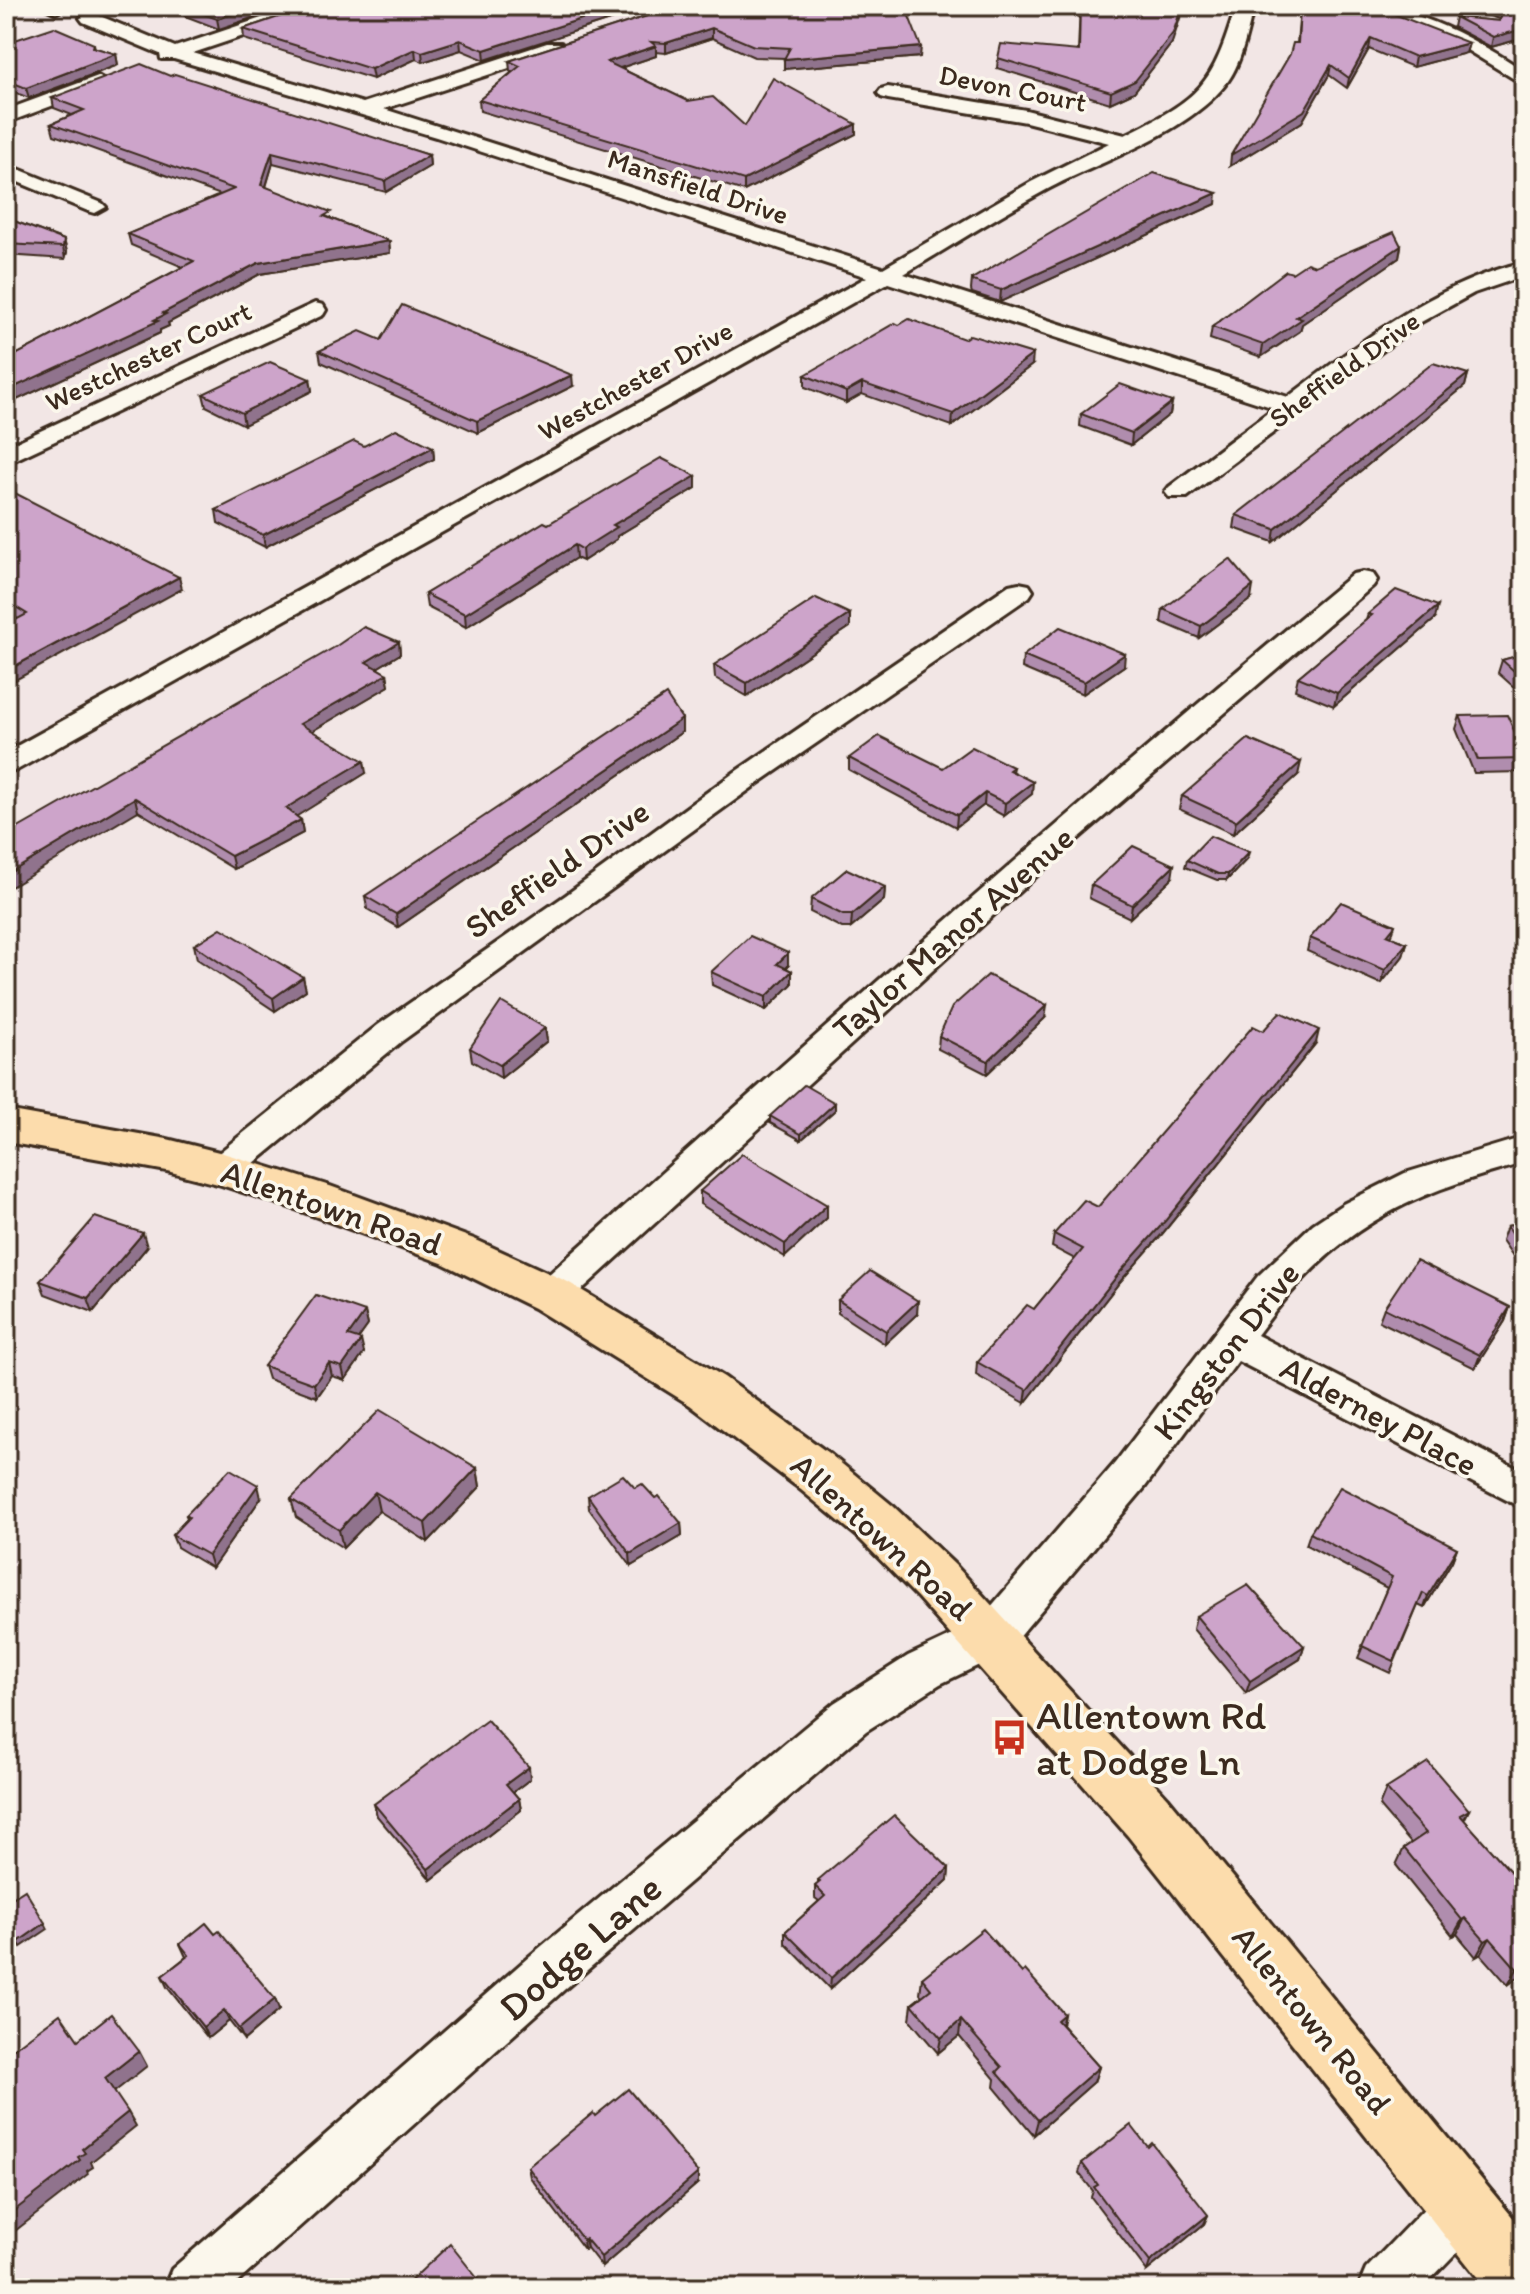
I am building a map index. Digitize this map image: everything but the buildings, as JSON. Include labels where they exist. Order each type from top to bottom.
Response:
[{"type":"main road","name":"Allentown Road","points":[[6,1126],[167,1155],[223,1169],[458,1251],[551,1295],[707,1391],[813,1470],[875,1521],[991,1638],[1148,1817],[1524,2283]]},
{"type":"street","points":[[146,64],[315,6]]},
{"type":"street","name":"Westchester Drive","points":[[6,764],[885,276],[1038,186],[1188,108],[1220,78],[1245,6]]},
{"type":"street","points":[[1370,6],[1474,46],[1524,79]]},
{"type":"street","name":"Mansfield Drive","points":[[89,18],[174,53],[365,109],[1291,406]]},
{"type":"street","points":[[365,109],[566,44]]},
{"type":"street","points":[[6,117],[118,74]]},
{"type":"street","name":"Devon Court","points":[[888,93],[1026,116],[1126,141]]},
{"type":"street","points":[[6,170],[95,207]]},
{"type":"street","name":"Sheffield Drive","points":[[1178,492],[1368,348],[1433,306],[1488,278],[1524,269]]},
{"type":"street","name":"Westchester Court","points":[[6,456],[315,310]]},
{"type":"street","points":[[6,432],[29,444]]},
{"type":"street","name":"Taylor Manor Avenue","points":[[551,1295],[904,972],[1200,716],[1363,580]]},
{"type":"street","name":"Sheffield Drive","points":[[223,1169],[390,1033],[943,641],[1019,591]]},
{"type":"street","name":"Kingston Drive","points":[[991,1638],[1130,1475],[1294,1260],[1343,1219],[1378,1198],[1524,1150]]},
{"type":"street","name":"Alderney Place","points":[[1234,1341],[1524,1492]]},
{"type":"street","name":"Dodge Lane","points":[[191,2288],[548,1972],[850,1717],[924,1670],[991,1638]]},
{"type":"street","points":[[1385,2288],[1463,2207]]},
{"type":"place","name":"Allentown Rd at Dodge Ln","points":[[1010,1738]]}]
